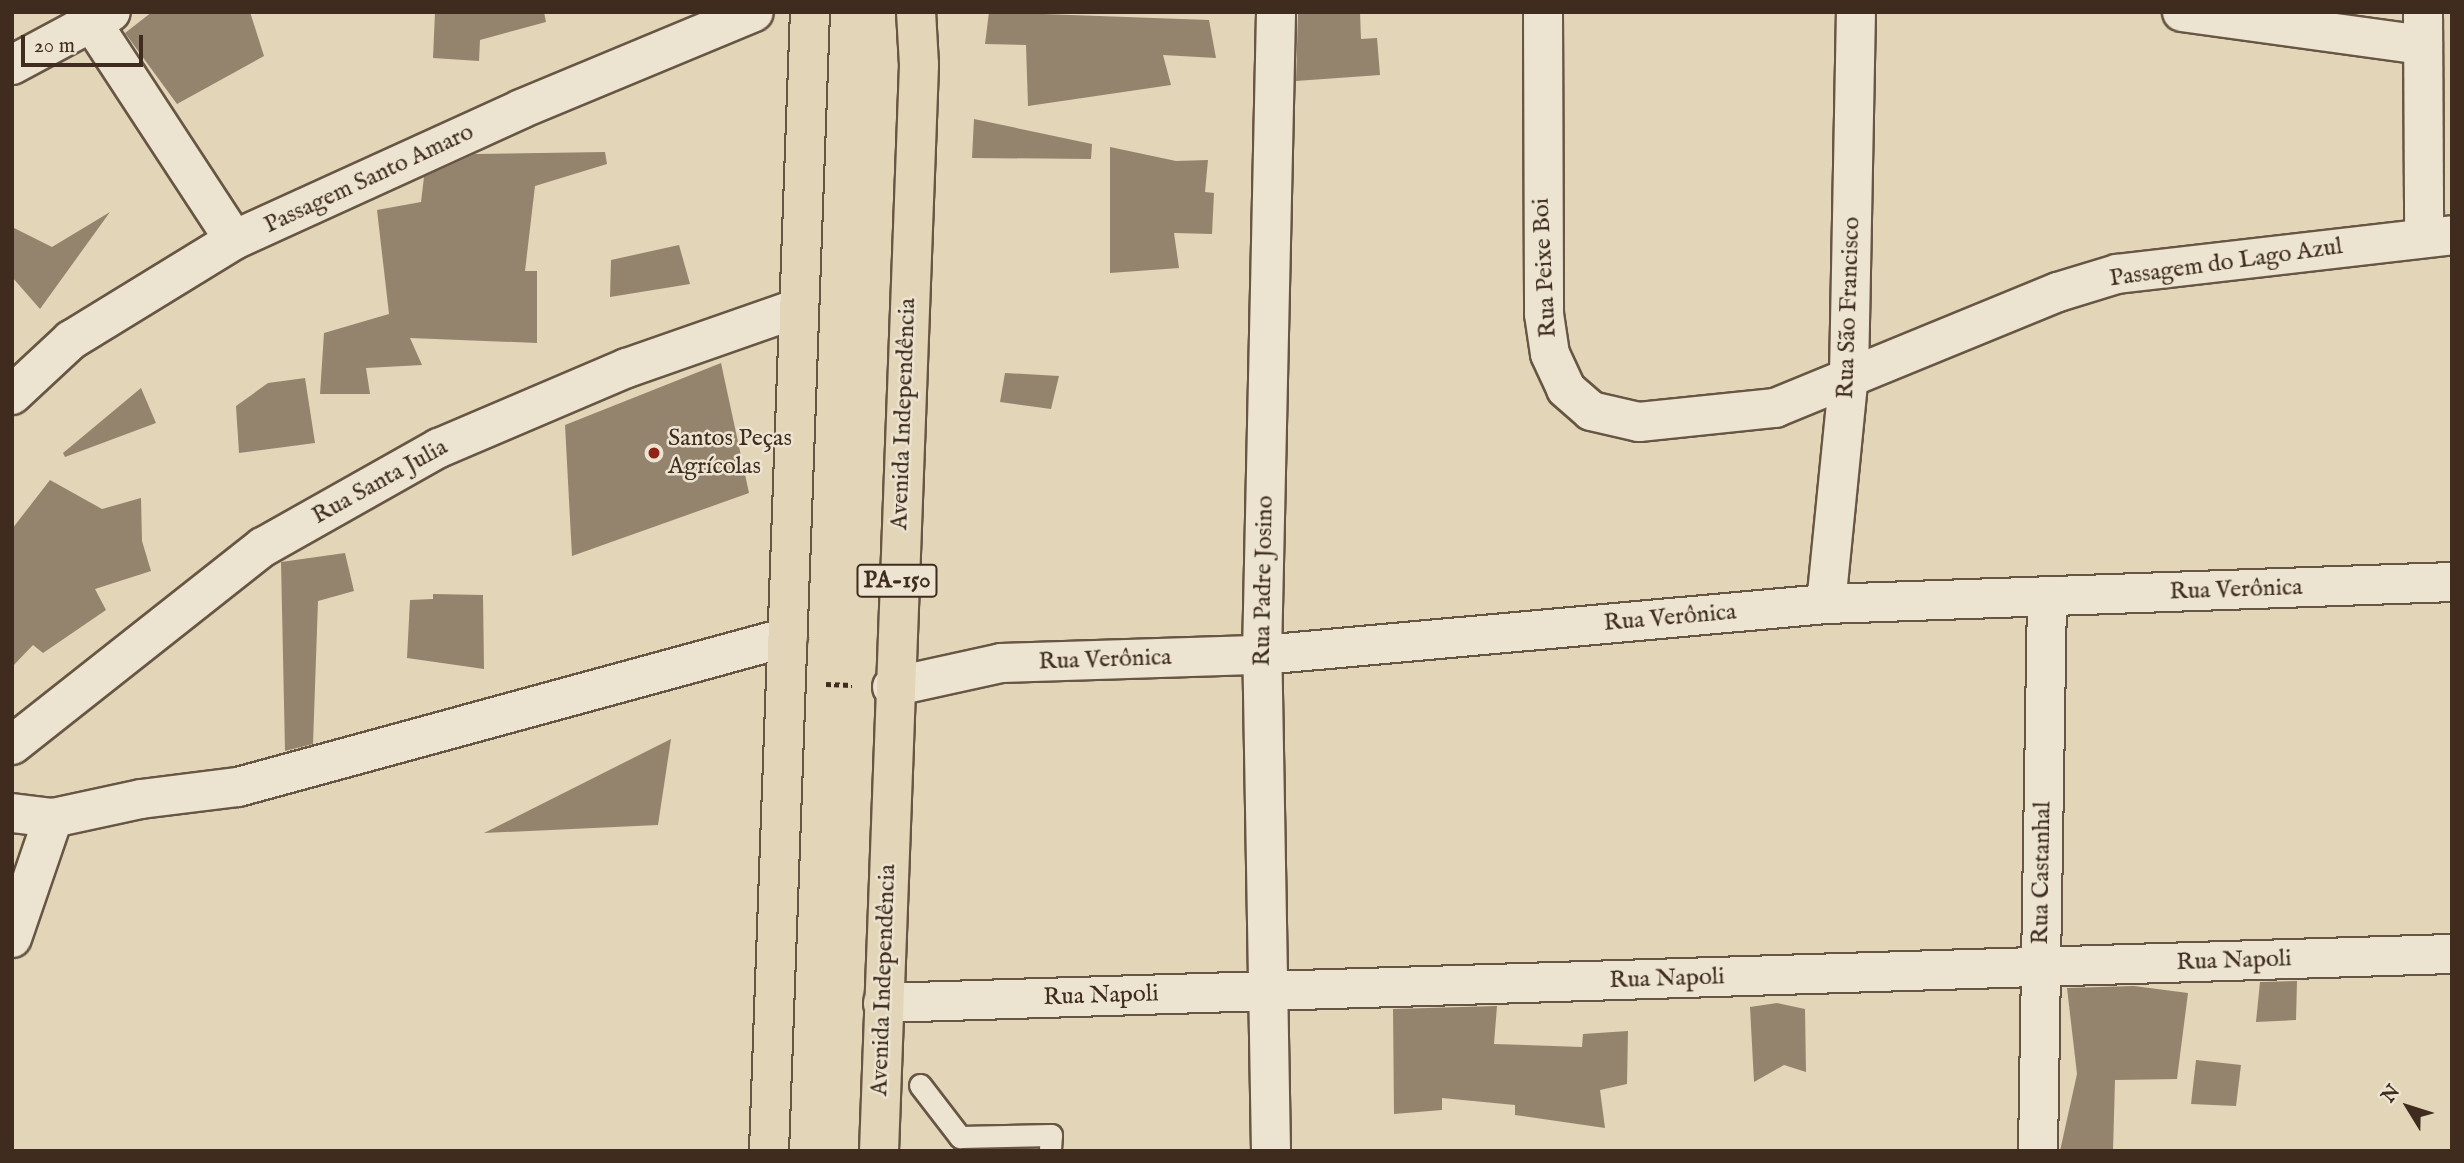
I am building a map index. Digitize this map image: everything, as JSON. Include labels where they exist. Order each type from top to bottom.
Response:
[{"type":"main road","points":[[769,1151],[810,12]]},
{"type":"main road","name":"Avenida Independência","points":[[879,1151],[883,1003],[878,687],[919,65],[916,12]]},
{"type":"street","name":"Passagem Santo Amaro","points":[[12,395],[71,340],[234,240],[521,109],[754,12]]},
{"type":"street","name":"Rua Padre Josino","points":[[1271,1151],[1265,991],[1262,655],[1276,12]]},
{"type":"street","name":"Rua Peixe Boi","points":[[1543,12],[1544,314],[1550,354],[1566,389],[1591,411],[1639,422],[1775,408],[1849,376]]},
{"type":"street","name":"Rua São Francisco","points":[[1826,604],[1849,376],[1856,12]]},
{"type":"street","points":[[2182,12],[2423,29],[2438,237]]},
{"type":"street","points":[[12,65],[96,15],[234,240]]},
{"type":"street","name":"Passagem do Lago Azul","points":[[1849,376],[2118,274],[2438,237]]},
{"type":"street","name":"Rua Santa Julia","points":[[12,745],[263,547],[439,448],[627,368],[798,309]]},
{"type":"street","name":"Rua Verônica","points":[[878,687],[1002,663],[1262,655],[1826,604],[2452,582]]},
{"type":"street","name":"Rua Castanhal","points":[[2038,1151],[2047,596]]},
{"type":"street","points":[[12,813],[53,818],[141,799],[238,787],[788,637]]},
{"type":"street","points":[[12,937],[53,818]]},
{"type":"street","name":"Rua Napoli","points":[[883,1003],[2452,954]]},
{"type":"lane","points":[[920,1085],[960,1137],[1051,1135],[1050,1151]]},
{"type":"path","points":[[814,683],[878,687]]},
{"type":"building","points":[[152,12],[250,12],[264,56],[177,104],[125,33]]},
{"type":"building","points":[[435,12],[544,12],[546,22],[480,40],[479,61],[433,58]]},
{"type":"building","points":[[989,12],[1209,20],[1216,58],[1163,55],[1171,85],[1028,106],[1026,45],[985,44]]},
{"type":"building","points":[[1298,12],[1360,12],[1361,39],[1377,38],[1380,75],[1296,81]]},
{"type":"building","points":[[974,119],[1092,144],[1091,159],[972,158]]},
{"type":"building","points":[[1110,147],[1176,161],[1208,160],[1205,192],[1214,193],[1212,234],[1174,233],[1179,268],[1110,273]]},
{"type":"building","points":[[605,152],[607,164],[535,186],[525,271],[537,271],[537,343],[410,338],[422,365],[366,368],[370,394],[320,394],[324,333],[389,314],[377,210],[421,202],[424,177],[475,154]]},
{"type":"building","points":[[110,212],[40,309],[12,277],[12,227],[52,247]]},
{"type":"building","points":[[679,245],[690,284],[610,297],[611,260]]},
{"type":"building","name":"Santos Peças Agrícolas","points":[[721,363],[749,493],[572,556],[565,425]]},
{"type":"building","points":[[1005,373],[1059,376],[1051,409],[1000,402]]},
{"type":"building","points":[[305,378],[315,443],[239,453],[236,406],[268,383]]},
{"type":"building","points":[[141,388],[156,423],[65,457],[63,453]]},
{"type":"building","points":[[50,480],[102,509],[141,498],[142,541],[151,571],[95,589],[106,610],[43,653],[33,645],[12,667],[12,529]]},
{"type":"building","points":[[345,553],[354,591],[318,601],[313,744],[285,751],[281,562]]},
{"type":"building","points":[[433,594],[483,595],[484,669],[407,658],[410,600],[433,599]]},
{"type":"building","points":[[671,739],[658,825],[484,833]]},
{"type":"building","points":[[2297,981],[2296,1020],[2256,1022],[2260,982]]},
{"type":"building","points":[[2134,986],[2188,993],[2177,1079],[2115,1080],[2113,1151],[2060,1151],[2077,1074],[2067,988]]},
{"type":"building","points":[[1777,1003],[1805,1009],[1806,1072],[1784,1065],[1754,1082],[1750,1007]]},
{"type":"building","points":[[1497,1006],[1494,1044],[1582,1047],[1583,1034],[1628,1031],[1627,1084],[1600,1090],[1605,1128],[1515,1115],[1515,1105],[1442,1098],[1442,1110],[1394,1114],[1393,1009]]},
{"type":"building","points":[[2196,1060],[2241,1065],[2236,1106],[2191,1104]]},
{"type":"place","name":"Santos Peças Agrícolas","points":[[654,453]]}]
